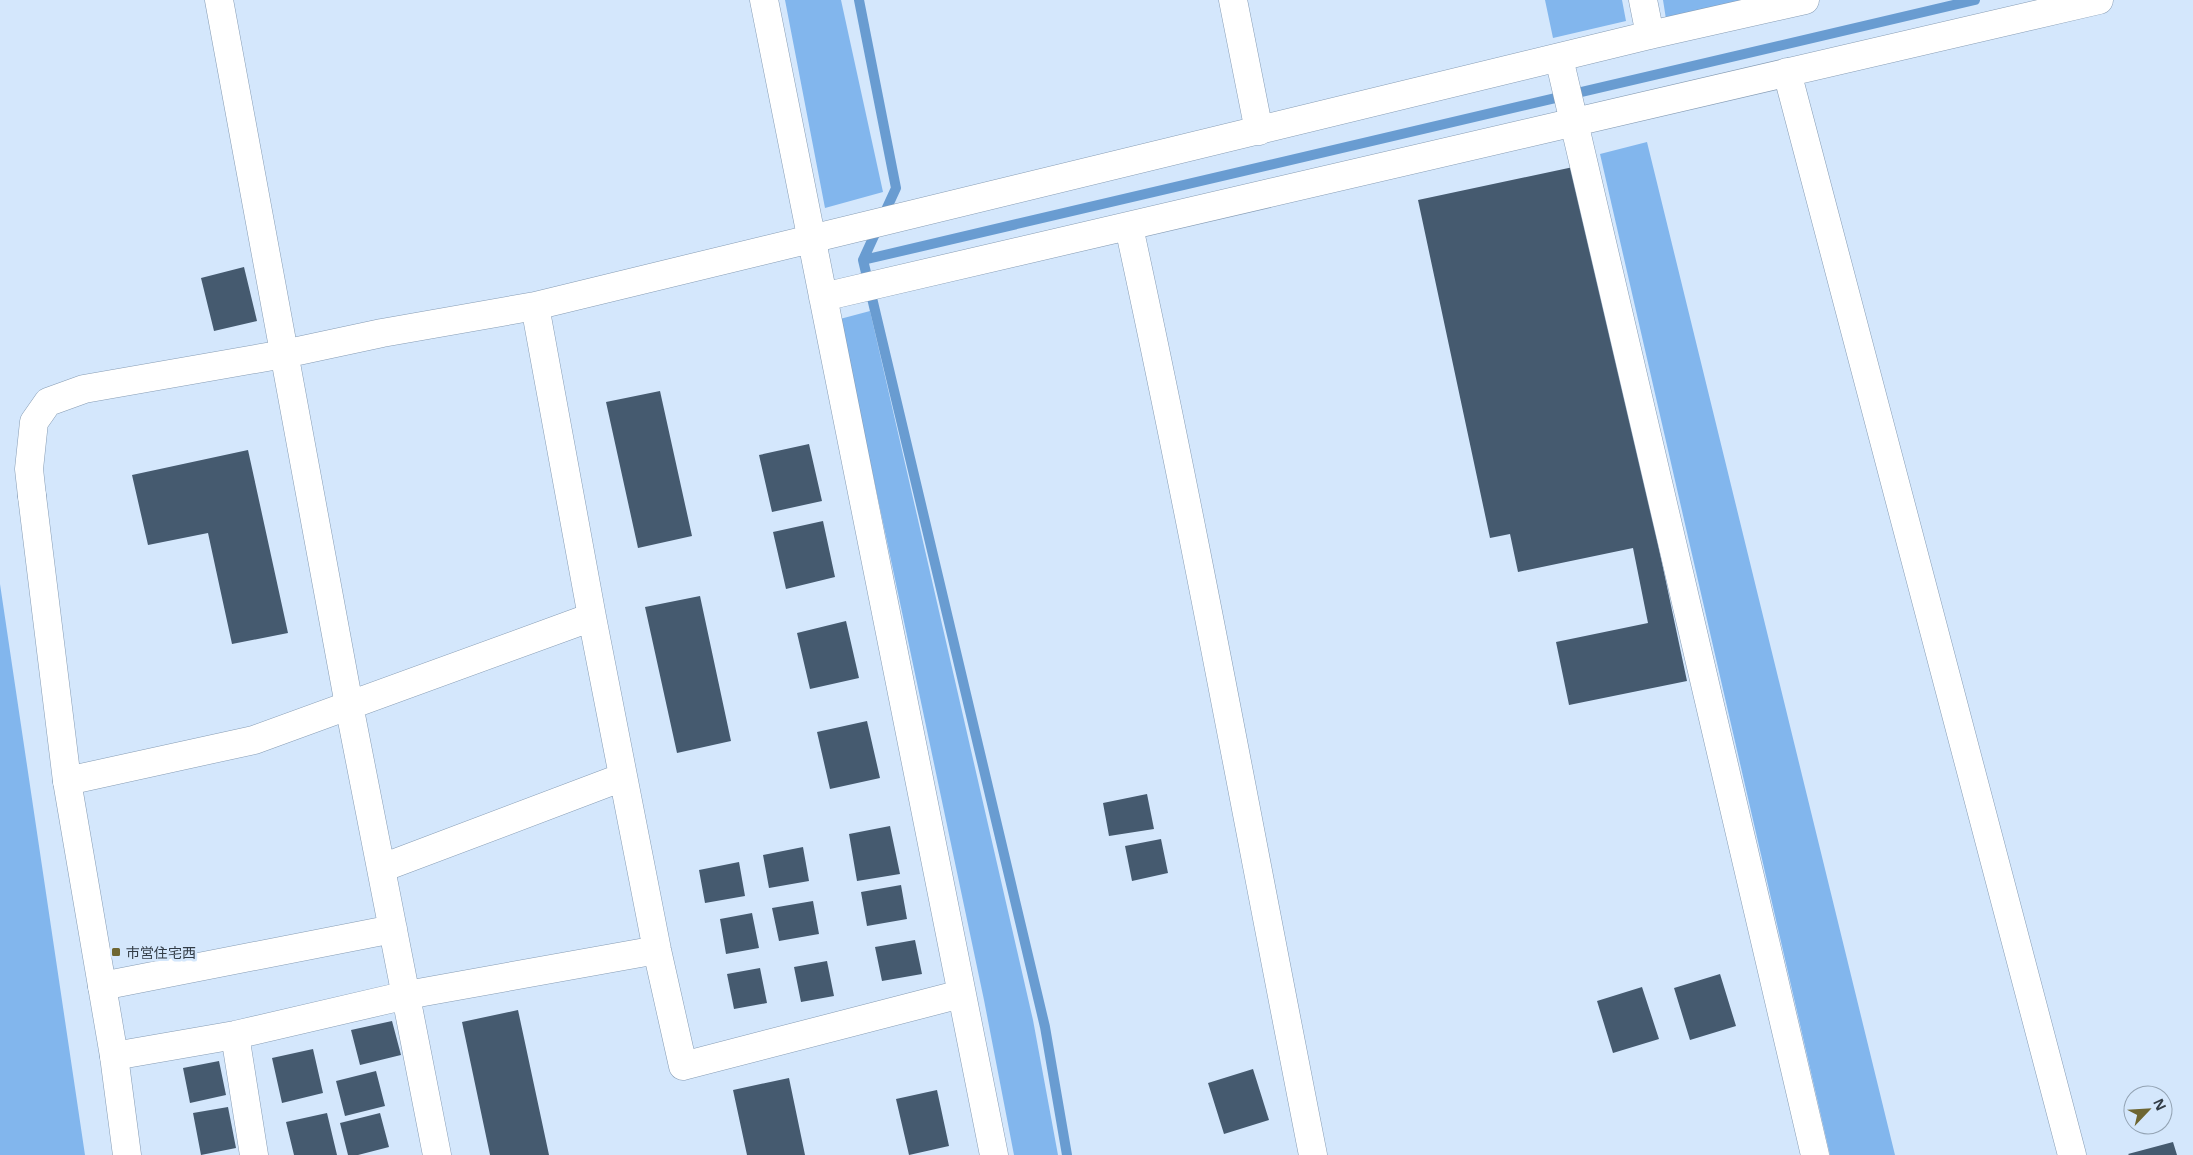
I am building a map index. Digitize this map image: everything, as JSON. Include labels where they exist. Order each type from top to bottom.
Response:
[{"type":"street","points":[[219,0],[349,705],[437,1155]]},
{"type":"street","points":[[764,0],[994,1155]]},
{"type":"street","points":[[1233,0],[1259,131]]},
{"type":"street","points":[[1643,0],[1650,35]]},
{"type":"street","points":[[128,1155],[114,1056],[68,780],[28,469],[34,422],[48,402],[84,388],[284,354],[382,333],[535,306],[1650,35],[1805,0]]},
{"type":"street","points":[[823,297],[2099,0]]},
{"type":"street","points":[[1559,58],[1815,1155]]},
{"type":"street","points":[[1787,72],[2072,1155]]},
{"type":"street","points":[[1129,227],[1173,429],[1241,790],[1313,1155]]},
{"type":"street","points":[[535,306],[592,617],[657,950],[683,1066],[961,994]]},
{"type":"street","points":[[68,780],[254,740],[592,617]]},
{"type":"street","points":[[382,868],[624,776]]},
{"type":"street","points":[[102,986],[393,929]]},
{"type":"street","points":[[114,1056],[235,1035],[407,995],[657,950]]},
{"type":"street","points":[[235,1035],[254,1155]]},
{"type":"shaded area","points":[[785,0],[841,0],[883,192],[825,208]]},
{"type":"shaded area","points":[[1545,0],[1622,0],[1626,21],[1553,38]]},
{"type":"shaded area","points":[[1663,0],[1751,0],[1666,19]]},
{"type":"shaded area","points":[[1647,142],[1895,1155],[1830,1155],[1600,154]]},
{"type":"shaded area","points":[[870,311],[1033,1020],[1058,1155],[1014,1155],[984,1000],[840,319]]},
{"type":"shaded area","points":[[0,584],[85,1155],[0,1155]]},
{"type":"building","points":[[1578,166],[1687,681],[1569,705],[1556,642],[1648,623],[1633,548],[1518,572],[1510,534],[1490,538],[1418,200]]},
{"type":"building","points":[[244,267],[257,321],[214,331],[201,278]]},
{"type":"building","points":[[660,391],[692,536],[638,548],[606,402]]},
{"type":"building","points":[[809,444],[822,501],[772,512],[759,455]]},
{"type":"building","points":[[248,450],[288,633],[232,644],[208,533],[148,545],[132,475]]},
{"type":"building","points":[[823,521],[835,577],[786,589],[773,532]]},
{"type":"building","points":[[700,596],[731,741],[677,753],[645,607]]},
{"type":"building","points":[[846,621],[859,678],[810,689],[797,633]]},
{"type":"building","points":[[867,721],[880,778],[830,789],[817,732]]},
{"type":"building","points":[[1147,794],[1154,829],[1109,836],[1103,803]]},
{"type":"building","points":[[890,826],[900,874],[857,881],[849,834]]},
{"type":"building","points":[[1161,839],[1168,873],[1132,881],[1125,846]]},
{"type":"building","points":[[803,847],[809,881],[769,888],[763,855]]},
{"type":"building","points":[[739,862],[745,896],[705,903],[699,870]]},
{"type":"building","points":[[901,885],[907,919],[867,926],[861,892]]},
{"type":"building","points":[[813,901],[819,934],[779,941],[772,908]]},
{"type":"building","points":[[752,913],[759,948],[726,954],[720,919]]},
{"type":"building","points":[[915,940],[922,974],[882,981],[875,947]]},
{"type":"building","points":[[827,961],[834,996],[801,1002],[794,967]]},
{"type":"building","points":[[760,968],[767,1003],[734,1009],[727,974]]},
{"type":"building","points":[[1720,974],[1736,1026],[1690,1040],[1674,988]]},
{"type":"building","points":[[1642,987],[1659,1039],[1613,1053],[1597,1001]]},
{"type":"building","points":[[518,1010],[549,1155],[490,1155],[462,1022]]},
{"type":"building","points":[[392,1021],[401,1055],[360,1065],[351,1030]]},
{"type":"building","points":[[313,1049],[323,1093],[282,1103],[272,1058]]},
{"type":"building","points":[[219,1061],[226,1095],[190,1103],[183,1068]]},
{"type":"building","points":[[1253,1069],[1269,1120],[1224,1134],[1208,1083]]},
{"type":"building","points":[[376,1071],[385,1106],[345,1116],[336,1081]]},
{"type":"building","points":[[789,1078],[805,1155],[747,1155],[733,1090]]},
{"type":"building","points":[[937,1090],[949,1146],[909,1155],[896,1099]]},
{"type":"building","points":[[228,1107],[236,1148],[201,1155],[193,1113]]},
{"type":"building","points":[[327,1113],[337,1155],[294,1155],[286,1122]]},
{"type":"building","points":[[380,1113],[389,1147],[358,1155],[348,1155],[340,1123]]},
{"type":"building","points":[[2173,1142],[2177,1155],[2128,1154]]},
{"type":"waterway","points":[[859,0],[896,188],[863,260],[1045,1027],[1067,1155]]},
{"type":"waterway","points":[[863,260],[1975,0]]},
{"type":"place","name":"市営住宅西","points":[[116,952]]}]
